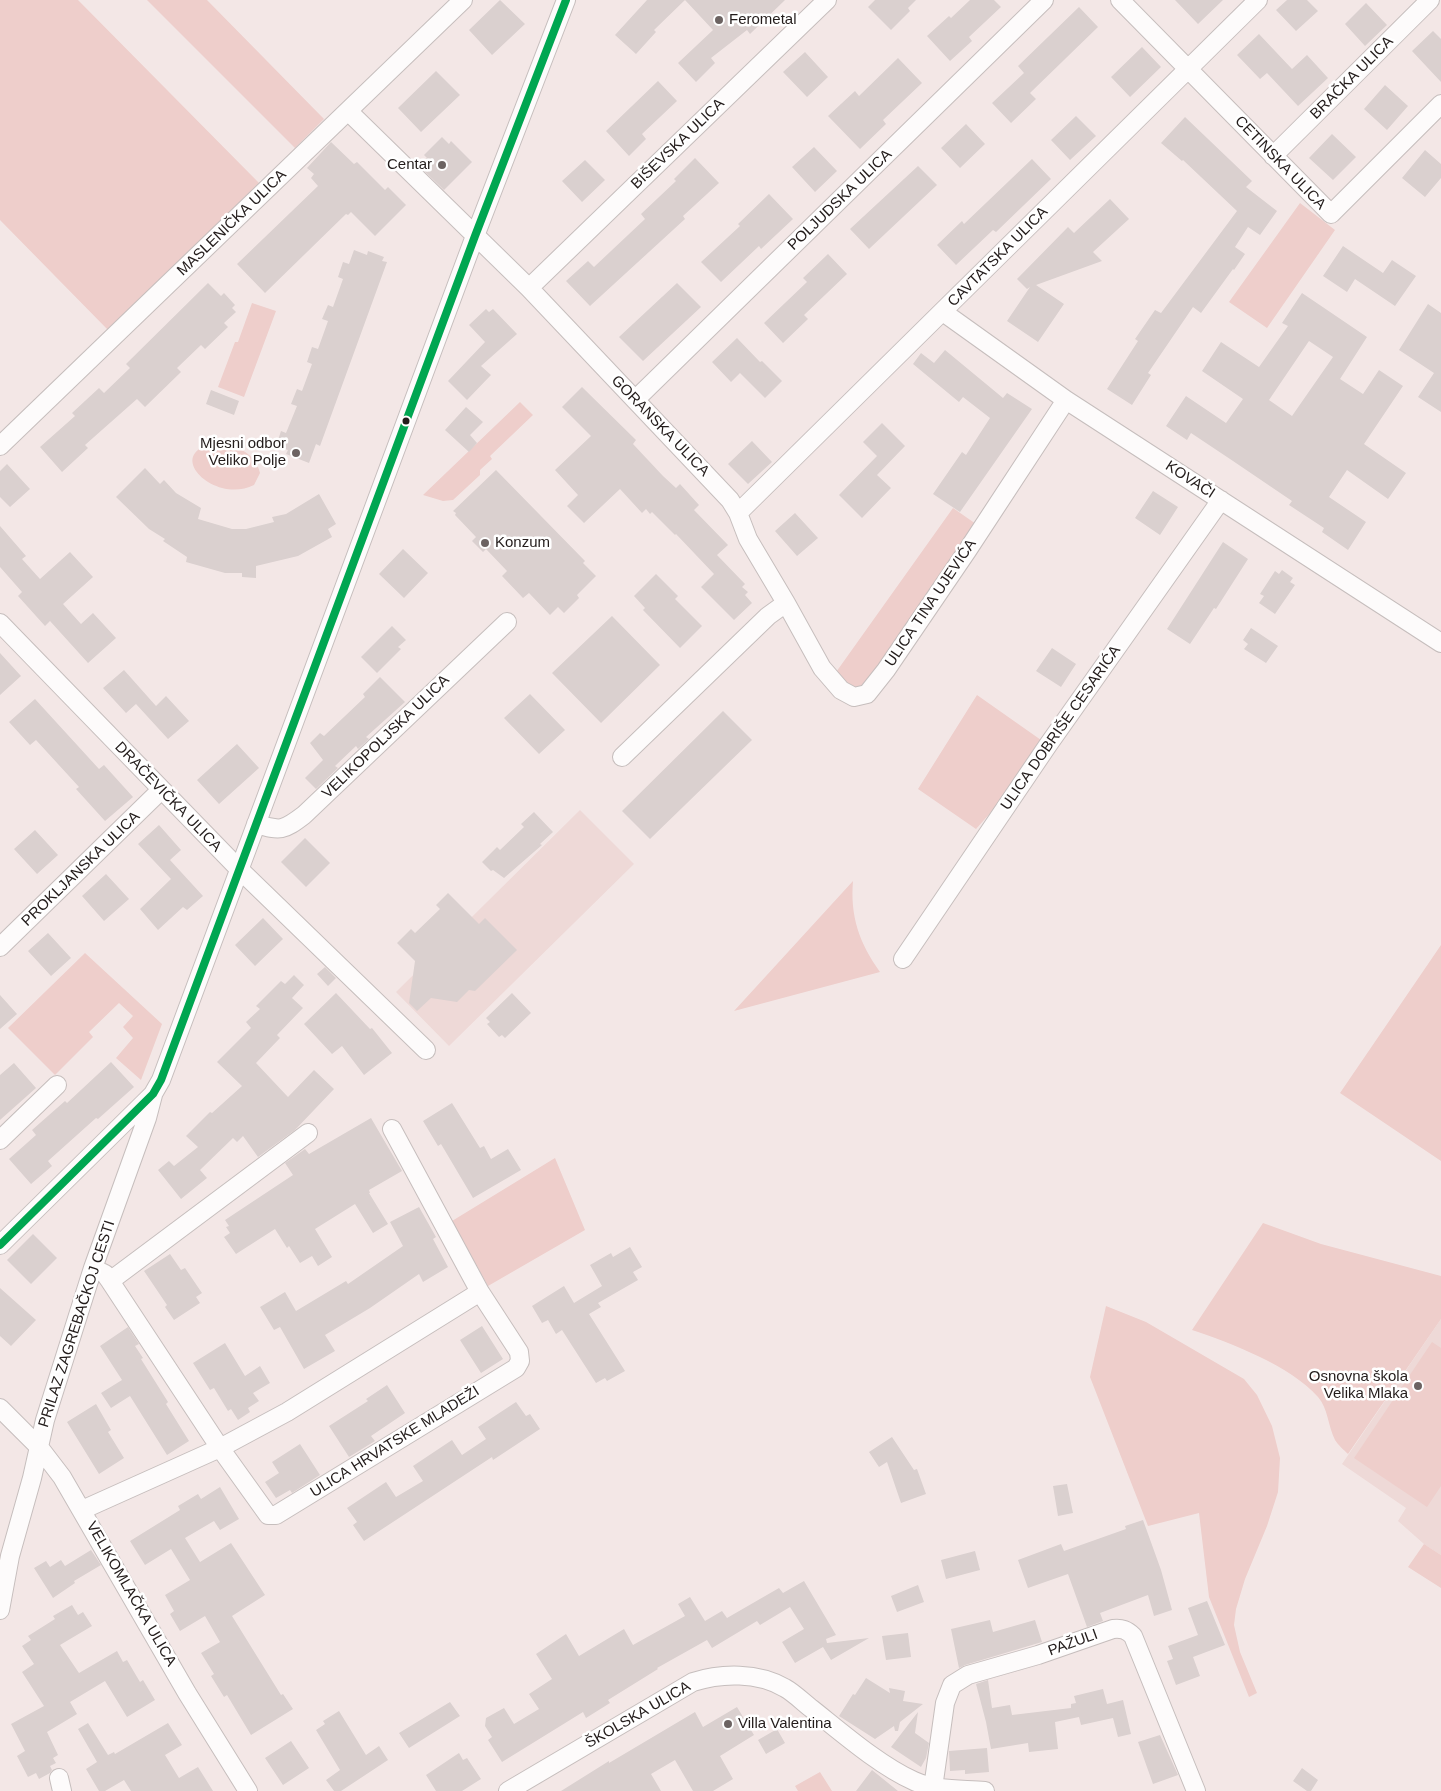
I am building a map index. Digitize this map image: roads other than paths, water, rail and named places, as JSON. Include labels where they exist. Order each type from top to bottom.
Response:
[{"type":"street","name":"MASLENIČKA ULICA","points":[[0,446],[463,0]]},
{"type":"street","points":[[0,1244],[153,1094],[160,1080],[475,236],[566,0]]},
{"type":"street","name":"BIŠEVSKA ULICA","points":[[529,288],[827,0]]},
{"type":"street","name":"POLJUDSKA ULICA","points":[[636,400],[1044,0]]},
{"type":"street","name":"CAVTATSKA ULICA","points":[[738,513],[944,312],[1258,0]]},
{"type":"street","name":"BRAČKA ULICA","points":[[1273,156],[1430,0]]},
{"type":"street","name":"CETINSKA ULICA","points":[[1128,2],[1189,69],[1331,214],[1441,104]]},
{"type":"street","name":"GORANSKA ULICA","points":[[348,111],[529,288],[730,500],[738,513],[748,538],[786,602]]},
{"type":"street","name":"KOVAČI","points":[[944,312],[1066,400],[1441,643]]},
{"type":"street","name":"ULICA TINA UJEVIĆA","points":[[786,602],[822,668],[841,690],[854,697],[867,694],[886,670],[967,551],[1066,400]]},
{"type":"street","name":"ULICA DOBRIŠE CESARIĆA","points":[[903,958],[1048,745],[1221,500]]},
{"type":"street","points":[[622,757],[748,634],[786,602]]},
{"type":"street","name":"VELIKOPOLJSKA ULICA","points":[[256,824],[275,830],[289,827],[304,815],[507,622]]},
{"type":"street","name":"DRAČEVIČKA ULICA","points":[[0,623],[239,869],[426,1050]]},
{"type":"street","name":"PROKLJANSKA ULICA","points":[[0,947],[161,790]]},
{"type":"street","points":[[0,1140],[57,1085]]},
{"type":"street","name":"PRILAZ ZAGREBAČKOJ CESTI","points":[[0,1610],[5,1557],[39,1447],[45,1420],[153,1094]]},
{"type":"street","name":"ULICA HRVATSKE MLADEŽI","points":[[94,1268],[105,1274],[110,1280],[263,1510],[268,1515],[276,1515],[516,1368],[520,1361],[519,1352],[480,1292],[392,1129]]},
{"type":"street","name":"PRILAZ ZAGREBAČKOJ CESTI","points":[[110,1280],[308,1133]]},
{"type":"street","points":[[82,1510],[220,1448],[287,1412],[480,1292]]},
{"type":"street","name":"VELIKOMLAČKA ULICA","points":[[0,1408],[39,1447],[62,1477],[188,1693],[248,1791]]},
{"type":"street","name":"PAŽULI","points":[[933,1788],[945,1703],[952,1685],[968,1675],[1038,1656],[1113,1629],[1122,1628],[1128,1630],[1133,1636],[1196,1791]]},
{"type":"street","name":"ŠKOLSKA ULICA","points":[[508,1791],[693,1682],[716,1676],[734,1675],[770,1681],[785,1688],[884,1764],[913,1781],[933,1788],[985,1791]]},
{"type":"place","name":"Ferometal","points":[[719,20]]},
{"type":"place","name":"Centar","points":[[442,165]]},
{"type":"place","name":"Mjesni odbor Veliko Polje","points":[[296,453]]},
{"type":"place","name":"Konzum","points":[[485,543]]},
{"type":"place","name":"Osnovna škola Velika Mlaka","points":[[1418,1386]]},
{"type":"place","name":"Villa Valentina","points":[[728,1724]]}]
